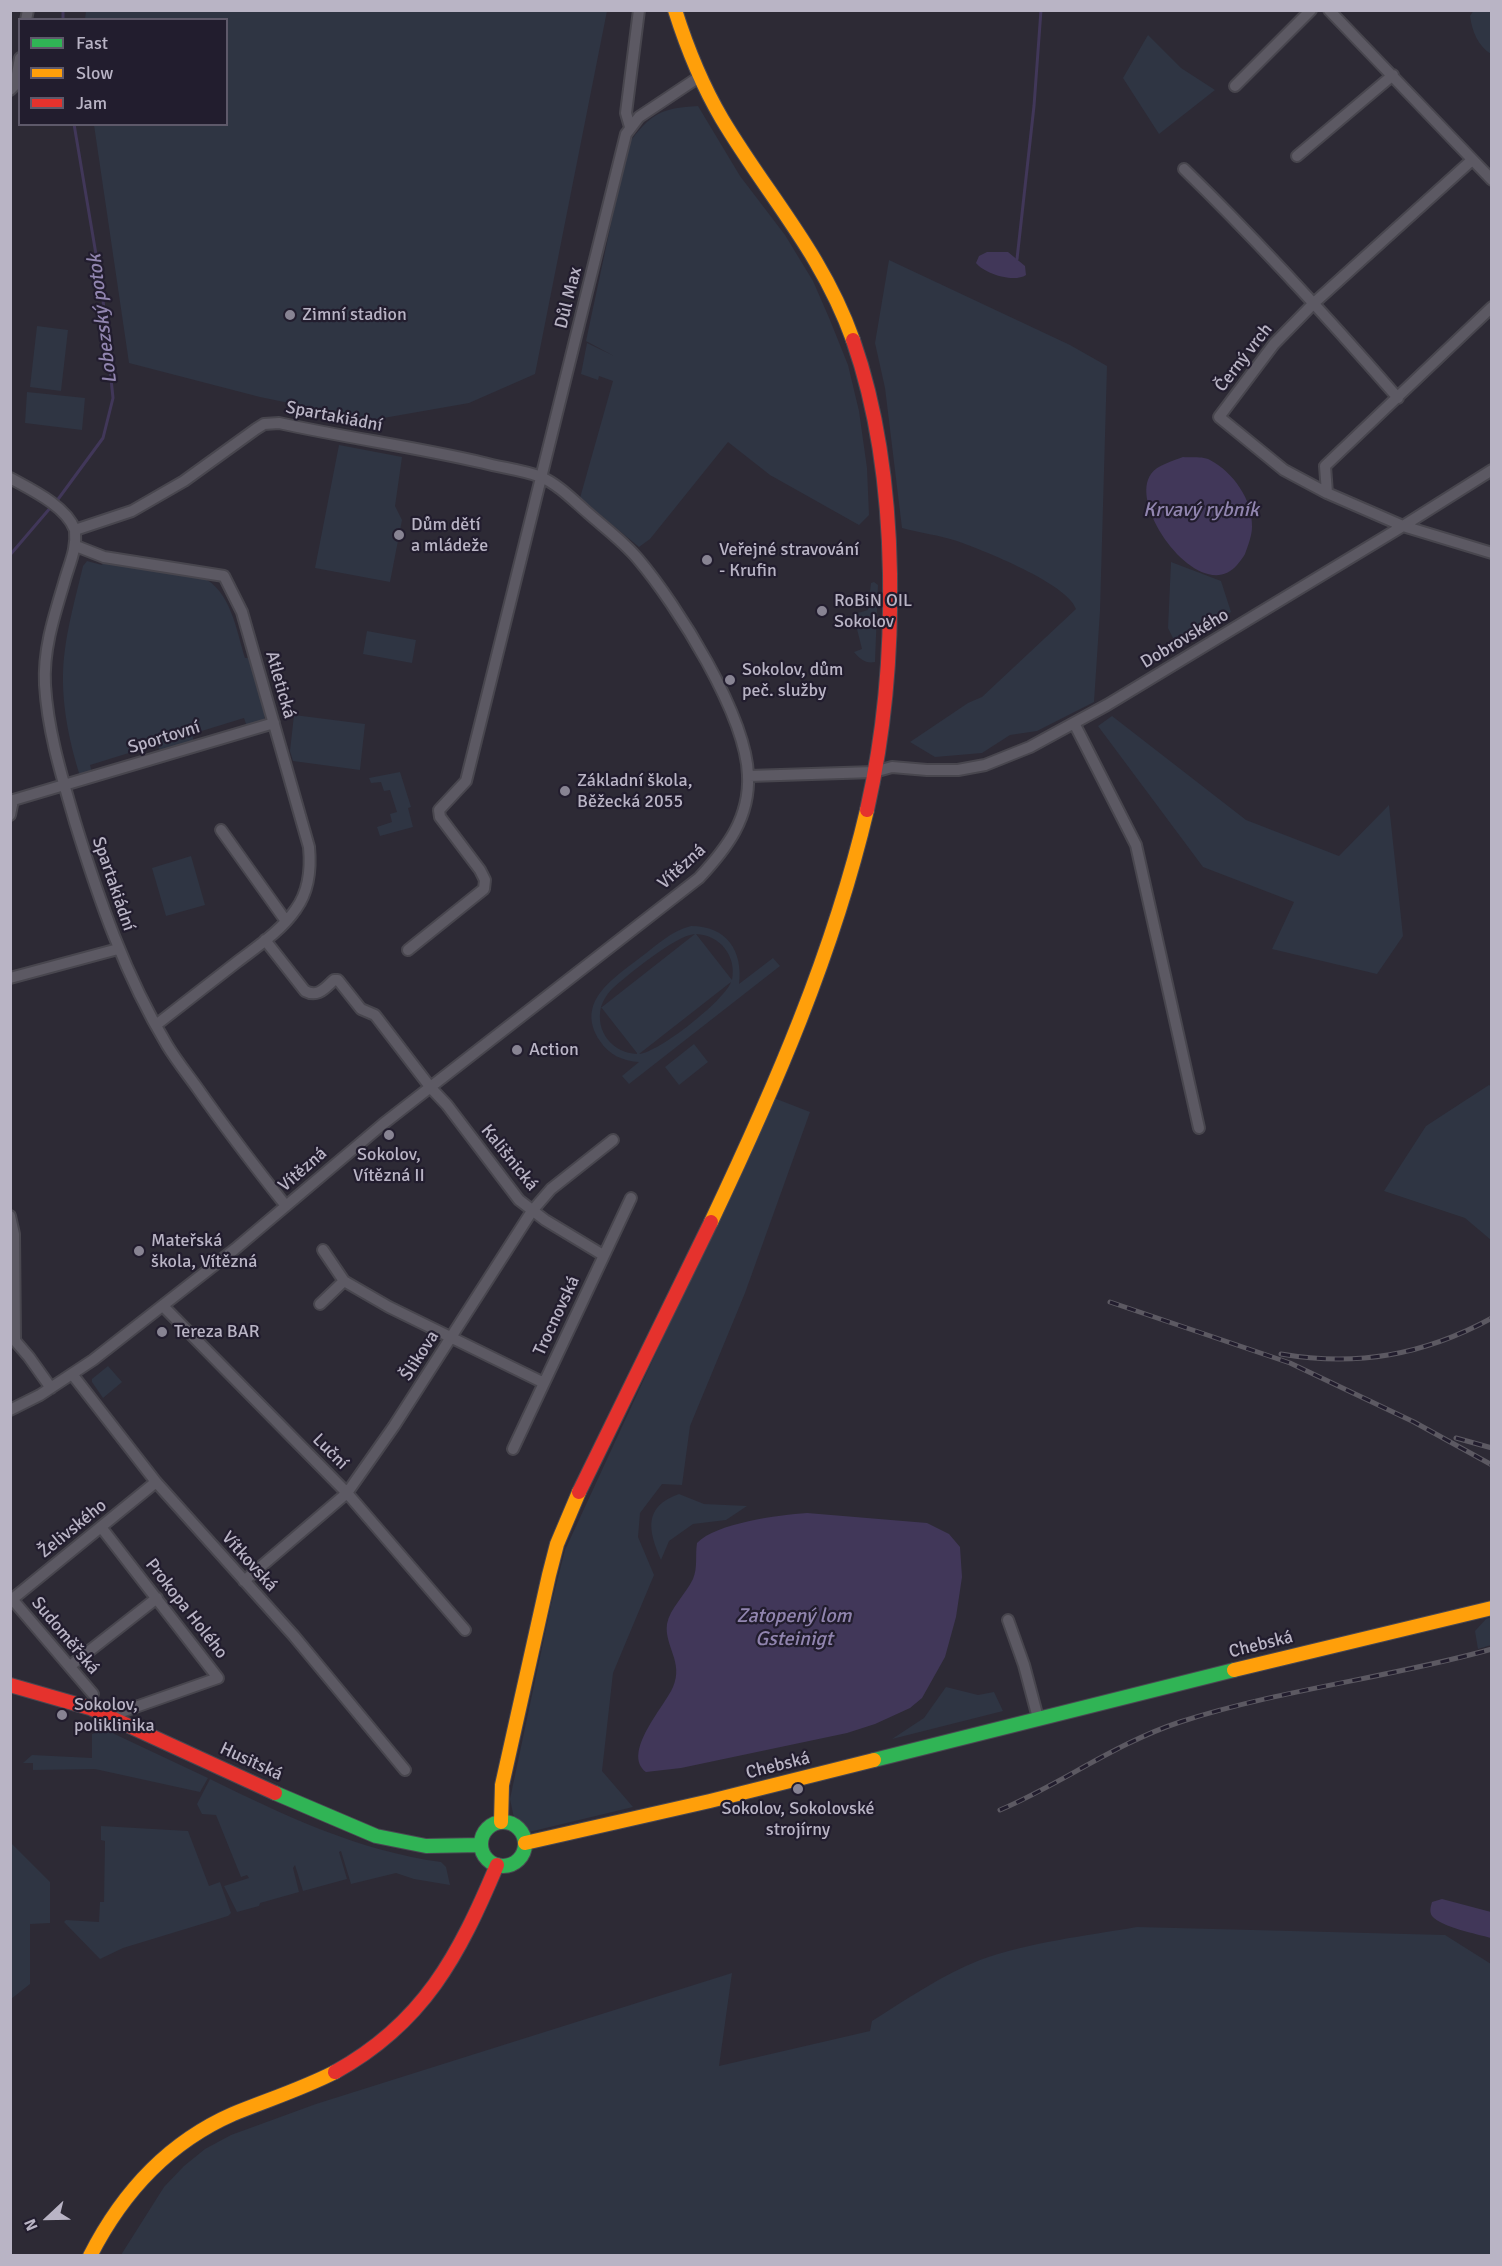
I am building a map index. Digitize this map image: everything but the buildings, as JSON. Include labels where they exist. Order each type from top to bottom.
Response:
[{"type":"main road","points":[[501,1822],[502,1785],[555,1549],[587,1473],[666,1315],[782,1068],[837,922],[862,831],[874,772],[886,678],[890,540],[875,423],[850,329],[819,265],[730,133],[699,77],[675,10]]},
{"type":"main road","name":"Chebská","points":[[525,1843],[710,1801],[1038,1718],[1491,1608]]},
{"type":"main road","name":"Husitská","points":[[10,1685],[73,1702],[110,1716],[288,1800],[359,1830],[426,1846],[481,1845]]},
{"type":"main road","points":[[501,1822],[517,1827],[525,1843],[519,1859],[508,1865],[497,1865],[488,1859],[481,1845],[486,1830],[501,1822]]},
{"type":"main road","points":[[90,2256],[123,2198],[136,2182],[169,2151],[231,2115],[325,2076],[363,2055],[399,2026],[432,1991],[458,1953],[497,1865]]},
{"type":"street","name":"Důl Max","points":[[541,477],[624,140],[630,127],[626,113],[639,10]]},
{"type":"street","points":[[1235,86],[1311,10]]},
{"type":"street","points":[[1329,10],[1491,180]]},
{"type":"street","points":[[10,90],[15,85],[18,69]]},
{"type":"street","points":[[1297,156],[1393,75]]},
{"type":"street","points":[[630,127],[639,117],[699,77]]},
{"type":"street","name":"Černý vrch","points":[[1472,160],[1314,303],[1274,344],[1219,417],[1284,470],[1327,493],[1403,526],[1491,553]]},
{"type":"street","points":[[1185,169],[1250,234],[1398,398]]},
{"type":"street","points":[[1327,493],[1325,466],[1491,307]]},
{"type":"street","name":"Spartakiádní","points":[[286,1206],[223,1125],[168,1046],[118,949],[94,884],[64,783],[48,718],[45,660],[49,636],[76,546],[75,530],[132,511],[184,481],[256,429],[271,423],[454,456],[541,477]]},
{"type":"street","name":"Dobrovského","points":[[749,776],[874,772],[892,767],[958,770],[985,765],[1030,747],[1403,526],[1491,470]]},
{"type":"street","points":[[408,950],[484,889],[485,880],[480,870],[440,817],[439,810],[466,780],[541,477]]},
{"type":"street","name":"Vítězná","points":[[10,1410],[72,1374],[163,1306],[235,1249],[383,1124],[699,878],[720,855],[738,827],[747,795],[749,776],[742,740],[704,658],[666,593],[629,549],[558,487],[541,477]]},
{"type":"street","points":[[10,478],[63,512],[70,519],[75,530]]},
{"type":"street","name":"Atletická","points":[[76,546],[104,557],[224,576],[242,612],[305,827],[310,857],[305,893],[297,908],[265,940],[156,1025]]},
{"type":"street","name":"Sportovní","points":[[12,800],[274,723]]},
{"type":"street","points":[[1074,723],[1136,845],[1199,1128]]},
{"type":"street","points":[[10,815],[12,800]]},
{"type":"street","points":[[220,830],[286,921]]},
{"type":"street","points":[[265,940],[305,991],[321,992],[334,980],[338,980],[361,1010],[375,1015],[431,1088]]},
{"type":"street","points":[[10,978],[118,949]]},
{"type":"street","name":"Kališnická","points":[[431,1088],[447,1105],[519,1200],[532,1211],[603,1255]]},
{"type":"street","name":"Šlikova","points":[[244,1581],[348,1493],[394,1426],[532,1211],[551,1189],[614,1140]]},
{"type":"street","name":"Trocnovská","points":[[513,1449],[631,1198]]},
{"type":"street","points":[[10,1216],[14,1234],[13,1337],[51,1388]]},
{"type":"street","points":[[323,1250],[344,1281],[389,1307],[544,1383]]},
{"type":"street","points":[[320,1304],[344,1281]]},
{"type":"street","name":"Luční","points":[[163,1306],[348,1493],[465,1630]]},
{"type":"street","name":"Vítkovská","points":[[72,1374],[156,1482],[294,1636],[405,1770]]},
{"type":"street","name":"Želivského","points":[[11,1600],[156,1482]]},
{"type":"street","name":"Prokopa Holého","points":[[101,1527],[218,1678],[110,1716]]},
{"type":"street","points":[[70,1666],[156,1598]]},
{"type":"street","name":"Sudoměřská","points":[[11,1600],[93,1694]]},
{"type":"street","points":[[1008,1620],[1024,1665],[1038,1718]]},
{"type":"shaded area","points":[[1474,10],[1491,11],[1491,54],[1483,47],[1474,33],[1470,16]]},
{"type":"shaded area","points":[[86,11],[607,11],[535,374],[469,403],[372,420],[260,397],[129,363],[94,126],[228,126],[228,18],[85,18]]},
{"type":"shaded area","points":[[1148,35],[1181,68],[1215,90],[1159,134],[1123,78]]},
{"type":"shaded area","points":[[698,106],[740,176],[785,235],[813,281],[848,365],[859,411],[867,468],[869,515],[859,525],[770,475],[728,442],[650,539],[639,547],[580,498],[613,381],[599,376],[598,380],[581,374],[587,343],[614,356],[586,341],[628,144],[657,114]]},
{"type":"shaded area","points":[[889,260],[1070,345],[1107,366],[1100,611],[1094,702],[1037,731],[1010,735],[982,753],[935,757],[910,742],[968,703],[982,697],[1076,609],[1070,599],[1058,589],[1004,560],[957,541],[902,528],[885,388],[875,343]]},
{"type":"shaded area","points":[[37,326],[68,330],[61,391],[30,387]]},
{"type":"shaded area","points":[[27,392],[85,398],[82,430],[25,423]]},
{"type":"shaded area","points":[[339,445],[402,457],[395,506],[402,520],[390,582],[315,568]]},
{"type":"shaded area","points":[[87,561],[102,565],[104,561],[202,577],[212,583],[226,601],[245,658],[249,658],[265,715],[264,721],[247,727],[244,718],[192,734],[194,742],[160,752],[158,744],[90,765],[92,773],[80,776],[66,717],[63,672],[69,623],[83,566]]},
{"type":"shaded area","points":[[1171,562],[1221,581],[1231,612],[1175,642],[1168,628]]},
{"type":"shaded area","points":[[871,583],[878,585],[875,662],[869,662],[854,652],[862,649],[855,621],[858,613],[868,610]]},
{"type":"shaded area","points":[[367,631],[416,640],[412,663],[363,654]]},
{"type":"shaded area","points":[[294,715],[365,724],[360,770],[293,761],[290,751]]},
{"type":"shaded area","points":[[1112,716],[1246,820],[1339,856],[1389,805],[1403,936],[1377,974],[1272,949],[1294,902],[1203,867],[1098,726]]},
{"type":"shaded area","points":[[400,772],[411,807],[408,808],[413,827],[380,836],[377,827],[392,822],[390,814],[397,812],[390,790],[384,791],[381,782],[371,783],[369,778]]},
{"type":"shaded area","points":[[191,856],[205,905],[166,916],[152,868]]},
{"type":"shaded area","points":[[691,926],[714,930],[730,943],[738,961],[739,984],[773,958],[780,966],[629,1084],[622,1076],[639,1062],[617,1056],[600,1041],[593,1027],[594,1003],[609,983],[664,939]],"holes":[[[695,934],[601,1007],[611,990],[639,966],[676,941]],[[696,934],[712,938],[725,948],[732,963],[732,980]],[[731,982],[726,991],[690,1025],[660,1045],[639,1054]],[[601,1007],[637,1053],[620,1050],[603,1033]]]},
{"type":"shaded area","points":[[694,1044],[708,1062],[679,1085],[665,1067]]},
{"type":"shaded area","points":[[1489,1085],[1492,1087],[1491,1240],[1465,1218],[1384,1191],[1426,1126]]},
{"type":"shaded area","points":[[774,1098],[810,1112],[745,1293],[690,1426],[682,1485],[662,1484],[640,1513],[638,1537],[654,1575],[613,1673],[602,1771],[633,1807],[529,1832],[514,1818],[510,1799],[551,1605],[565,1550]]},
{"type":"shaded area","points":[[108,1366],[122,1382],[103,1398],[92,1379]]},
{"type":"shaded area","points":[[679,1494],[704,1504],[747,1506],[726,1520],[693,1524],[669,1541],[661,1560],[651,1529],[654,1513],[667,1499]]},
{"type":"shaded area","points":[[1491,1617],[1491,1645],[1478,1649],[1475,1631]]},
{"type":"shaded area","points":[[946,1687],[978,1695],[994,1692],[1003,1711],[892,1739],[924,1718]]},
{"type":"shaded area","points":[[106,1730],[208,1778],[200,1792],[95,1769],[33,1770],[33,1763],[23,1763],[32,1755],[92,1758],[92,1734]]},
{"type":"shaded area","points":[[210,1779],[322,1830],[381,1849],[441,1862],[446,1867],[450,1885],[414,1879],[396,1873],[351,1884],[341,1851],[339,1852],[347,1879],[303,1891],[295,1865],[293,1868],[299,1892],[237,1912],[224,1886],[249,1878],[247,1875],[241,1877],[216,1815],[202,1814],[197,1804]]},
{"type":"shaded area","points":[[101,1826],[188,1831],[209,1886],[220,1882],[231,1913],[228,1916],[123,1948],[100,1959],[64,1922],[66,1920],[99,1922],[100,1902],[104,1902],[105,1841],[101,1840]]},
{"type":"shaded area","points":[[11,1843],[50,1882],[50,1923],[30,1924],[30,1984],[11,1999]]},
{"type":"shaded area","points":[[1137,1927],[1445,1935],[1491,1964],[1491,2255],[121,2255],[164,2187],[184,2166],[205,2149],[231,2135],[316,2104],[732,1973],[719,2066],[870,2031],[872,2021],[938,1980],[980,1960],[1038,1944]]},
{"type":"water","points":[[987,252],[1008,252],[1025,266],[1026,275],[1007,278],[986,271],[976,263],[979,256]]},
{"type":"water","name":"Krvavý rybník","points":[[1183,457],[1204,458],[1218,465],[1234,479],[1249,507],[1252,530],[1245,554],[1237,565],[1222,575],[1205,573],[1188,563],[1171,548],[1149,508],[1146,489],[1151,474],[1161,466]]},
{"type":"water","name":"Zatopený lom Gsteinigt","points":[[807,1513],[927,1523],[949,1534],[960,1547],[962,1577],[956,1617],[945,1657],[922,1698],[910,1708],[875,1724],[847,1733],[681,1768],[646,1772],[640,1764],[641,1742],[669,1695],[676,1678],[667,1624],[671,1612],[693,1579],[697,1543],[718,1530],[733,1525]]},
{"type":"water","points":[[1442,1899],[1491,1912],[1491,1938],[1460,1930],[1437,1920],[1431,1914],[1431,1905],[1432,1902]]},
{"type":"waterway","name":"Lobezský potok","points":[[63,10],[63,18]]},
{"type":"waterway","points":[[1017,259],[1034,106],[1041,10]]},
{"type":"waterway","name":"Lobezský potok","points":[[56,502],[103,438],[113,398],[102,290],[74,126]]},
{"type":"waterway","name":"Lobezský potok","points":[[10,555],[51,507]]},
{"type":"railway","points":[[1110,1302],[1290,1363],[1414,1422],[1492,1465]]},
{"type":"railway","points":[[1281,1354],[1336,1359],[1390,1355],[1441,1341],[1492,1318]]},
{"type":"railway","points":[[1456,1438],[1492,1448]]},
{"type":"railway","points":[[1000,1810],[1133,1741],[1180,1722],[1257,1701],[1492,1649]]},
{"type":"traffic: fast","points":[[874,1760],[1234,1670]]},
{"type":"traffic: fast","points":[[275,1793],[376,1836],[426,1846],[481,1845]]},
{"type":"traffic: fast","points":[[503,1822],[518,1829],[525,1844],[518,1859],[503,1866],[488,1859],[481,1844],[488,1829],[503,1822]]},
{"type":"traffic: slow","points":[[675,10],[696,66],[722,119],[810,252],[826,280],[853,340]]},
{"type":"traffic: slow","points":[[711,1222],[800,1020],[837,916],[867,810]]},
{"type":"traffic: slow","points":[[501,1822],[502,1785],[549,1575],[557,1544],[579,1492]]},
{"type":"traffic: slow","points":[[1234,1670],[1492,1608]]},
{"type":"traffic: slow","points":[[525,1843],[710,1801],[874,1760]]},
{"type":"traffic: slow","points":[[90,2256],[132,2191],[167,2155],[209,2126],[233,2114],[335,2072]]},
{"type":"traffic: jam","points":[[853,340],[869,394],[880,451],[887,512],[890,574],[885,696],[878,755],[867,810]]},
{"type":"traffic: jam","points":[[579,1492],[711,1222]]},
{"type":"traffic: jam","points":[[10,1685],[90,1708],[275,1793]]},
{"type":"traffic: jam","points":[[335,2072],[366,2053],[393,2032],[435,1984],[453,1957],[497,1865]]},
{"type":"place","name":"Zimní stadion","points":[[290,315]]},
{"type":"place","name":"Dům dětí a mládeže","points":[[399,535]]},
{"type":"place","name":"Veřejné stravování - Krufin","points":[[707,560]]},
{"type":"place","name":"RoBiN OIL Sokolov","points":[[822,611]]},
{"type":"place","name":"Sokolov, dům peč. služby","points":[[730,680]]},
{"type":"place","name":"Základní škola, Běžecká 2055","points":[[565,791]]},
{"type":"place","name":"Action","points":[[517,1050]]},
{"type":"place","name":"Sokolov, Vítězná II","points":[[389,1135]]},
{"type":"place","name":"Mateřská škola, Vítězná","points":[[139,1251]]},
{"type":"place","name":"Tereza BAR","points":[[162,1332]]},
{"type":"place","name":"Sokolov, poliklinika","points":[[62,1715]]},
{"type":"place","name":"Sokolov, Sokolovské strojírny","points":[[798,1789]]}]
